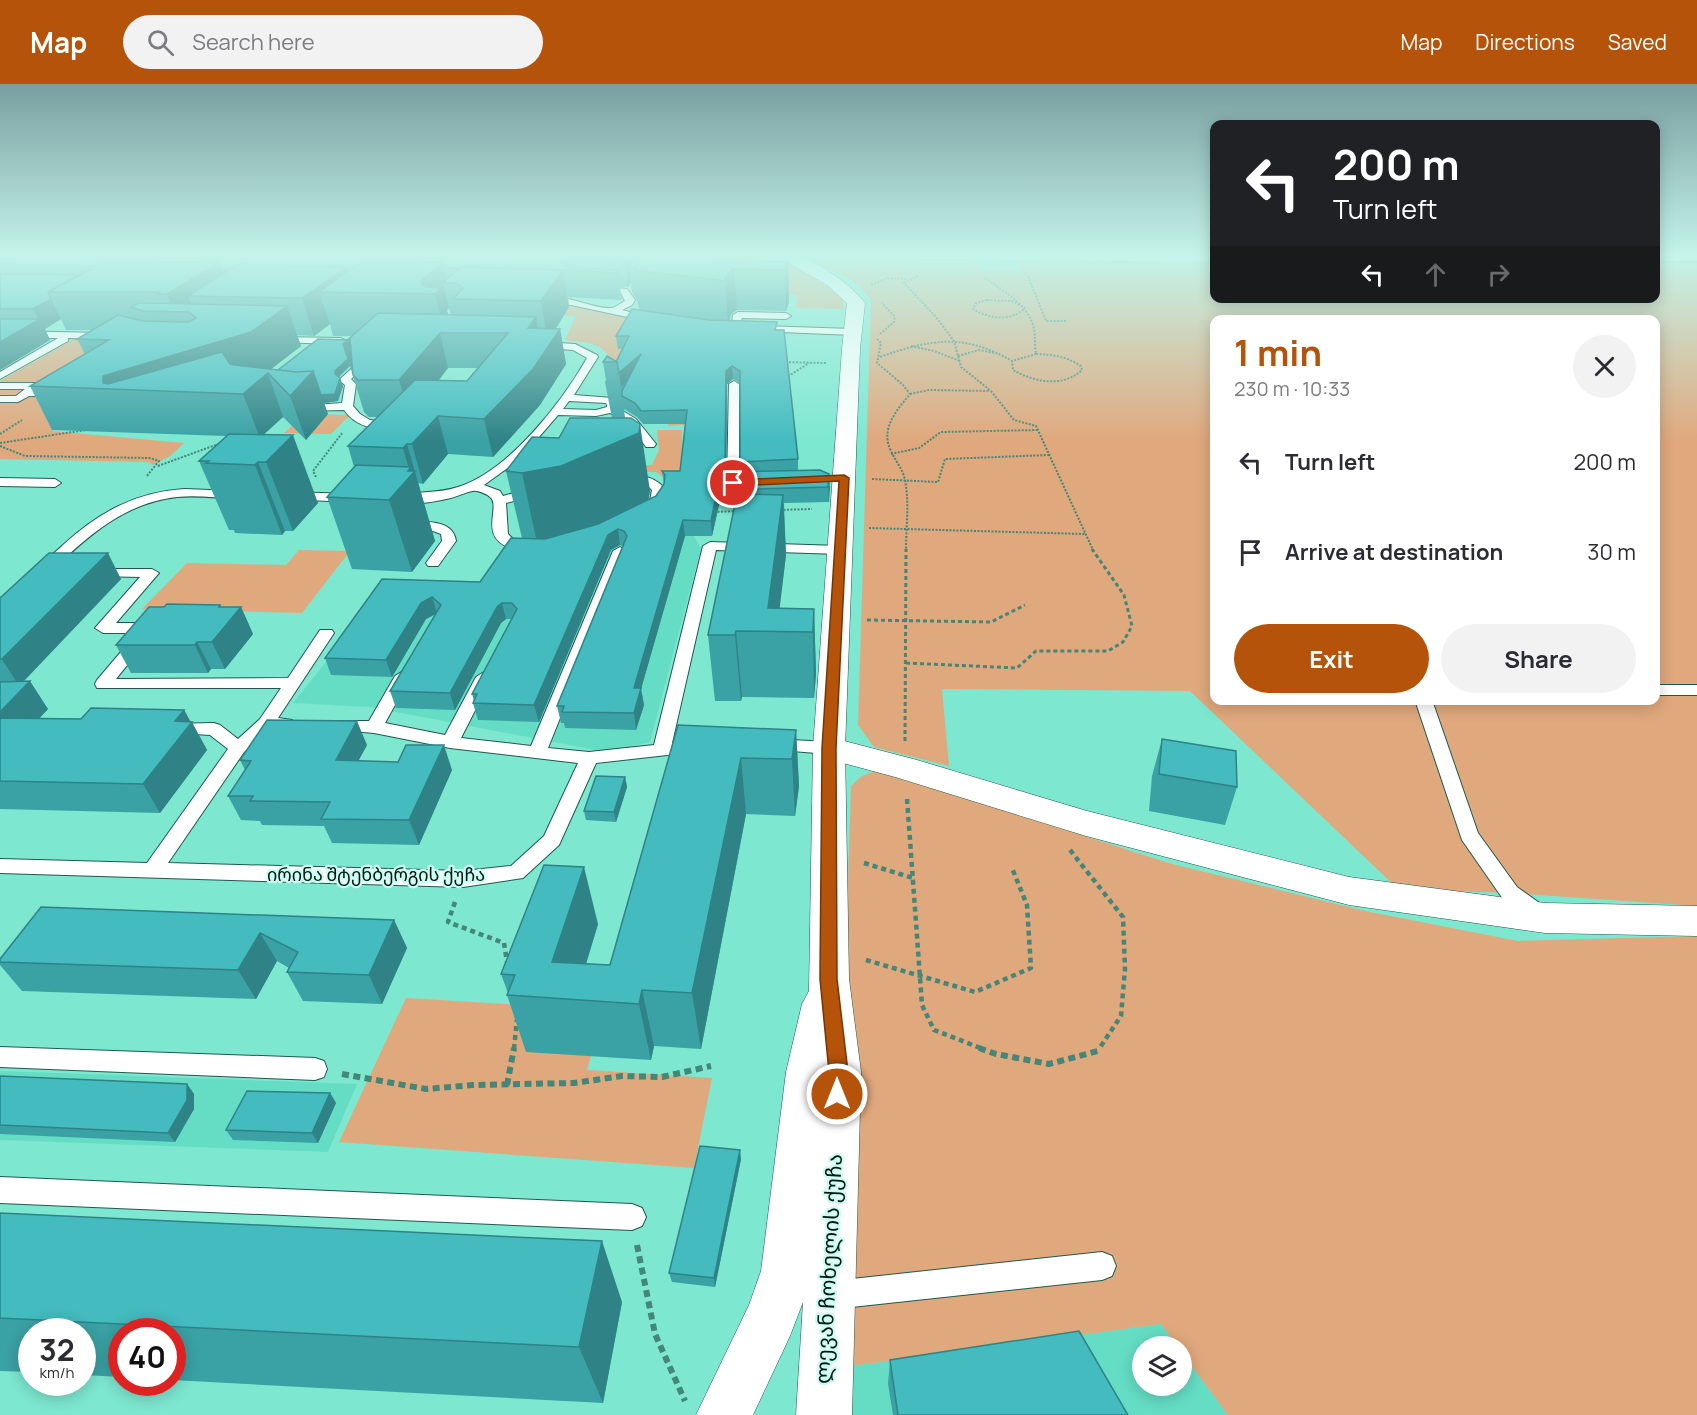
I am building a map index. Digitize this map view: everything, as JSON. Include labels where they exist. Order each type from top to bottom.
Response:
[{"type":"street","name":"ლევან ჩოხელის ქუჩა","points":[[824,1415],[838,1072],[845,969],[829,748],[855,316]]},
{"type":"street","points":[[829,748],[905,768],[1086,823],[1348,891],[1545,918],[1697,921]]},
{"type":"street","name":"ლევან ჩოხელის ქუჩა","points":[[705,1410],[771,1317],[787,1271],[807,1072],[845,969]]},
{"type":"lane","points":[[640,316],[660,320]]},
{"type":"lane","points":[[734,328],[738,316]]},
{"type":"lane","points":[[47,335],[66,324]]},
{"type":"lane","points":[[722,328],[853,332]]},
{"type":"lane","points":[[0,334],[114,336]]},
{"type":"lane","points":[[264,339],[325,337],[353,341]]},
{"type":"lane","points":[[307,351],[325,337]]},
{"type":"lane","points":[[0,376],[64,339]]},
{"type":"lane","points":[[388,499],[421,499],[453,494],[493,477],[523,450],[568,398],[593,357],[586,350],[567,346],[527,345]]},
{"type":"lane","points":[[378,349],[344,380],[351,384],[347,406],[354,417],[362,422],[408,427]]},
{"type":"lane","points":[[734,384],[733,483],[754,482]]},
{"type":"lane","points":[[0,386],[37,386],[18,399],[0,399]]},
{"type":"lane","points":[[27,393],[67,392]]},
{"type":"lane","points":[[568,398],[609,400],[613,404],[612,409]]},
{"type":"lane","points":[[287,407],[311,410],[347,406]]},
{"type":"lane","points":[[555,412],[596,413],[612,409],[632,421],[650,444]]},
{"type":"lane","points":[[612,477],[644,479],[659,489],[656,503],[637,514]]},
{"type":"lane","points":[[0,482],[55,483]]},
{"type":"lane","points":[[475,486],[495,494],[500,501],[498,531],[502,538],[509,544],[520,547],[541,548]]},
{"type":"lane","points":[[500,501],[553,486]]},
{"type":"lane","points":[[246,495],[178,493],[152,497],[125,505],[97,522],[38,575],[70,572],[152,573],[103,628],[149,628],[103,684],[293,683]]},
{"type":"lane","points":[[280,496],[366,498]]},
{"type":"lane","points":[[388,524],[435,528],[448,532],[449,541],[433,563]]},
{"type":"lane","points":[[662,751],[710,546],[841,538]]},
{"type":"lane","points":[[537,753],[620,551]]},
{"type":"lane","points":[[152,871],[238,748],[266,723],[326,633]]},
{"type":"lane","points":[[374,727],[412,660]]},
{"type":"lane","points":[[450,742],[491,663]]},
{"type":"lane","points":[[1660,690],[1697,690]]},
{"type":"lane","points":[[1425,705],[1469,835],[1510,893],[1545,918]]},
{"type":"lane","points":[[266,723],[299,724]]},
{"type":"lane","points":[[320,725],[374,727],[450,742],[589,758],[716,743]]},
{"type":"lane","points":[[157,728],[214,729],[238,748]]},
{"type":"lane","points":[[752,745],[829,748]]},
{"type":"lane","name":"ირინა შტენბერგის ქუჩა","points":[[0,866],[463,879],[516,873],[552,840],[589,758]]},
{"type":"lane","points":[[0,1057],[315,1069]]},
{"type":"lane","points":[[0,1190],[632,1217]]},
{"type":"lane","points":[[828,1295],[1102,1266]]},
{"type":"path","points":[[894,316],[894,322],[876,337],[881,343],[877,363],[885,372],[906,387],[910,394]]},
{"type":"path","points":[[906,663],[1017,668],[1036,651],[1108,651],[1123,642],[1132,626],[1124,595],[1092,549],[1036,426],[1014,420],[991,391],[961,367],[953,340],[935,316]]},
{"type":"path","points":[[1029,316],[1035,336],[1033,344],[1036,354]]},
{"type":"path","points":[[1044,316],[1046,321],[1066,321]]},
{"type":"path","points":[[879,357],[933,340],[953,340],[974,342],[994,349],[1012,361],[1013,370],[1040,380],[1063,380],[1079,374],[1082,370],[1081,366],[1068,358],[1036,354],[1012,361]]},
{"type":"path","points":[[911,346],[934,351],[960,361]]},
{"type":"path","points":[[958,356],[965,352],[978,350],[1004,355]]},
{"type":"path","points":[[774,362],[850,364]]},
{"type":"path","points":[[734,384],[792,374],[810,363]]},
{"type":"path","points":[[991,391],[929,390],[910,394],[897,410],[888,429],[891,454],[904,472],[905,480],[905,768],[922,1005],[934,1030],[996,1054],[1049,1064],[1098,1051],[1121,1016],[1125,969],[1123,917],[1067,846],[1072,832],[1086,823]]},
{"type":"path","points":[[313,497],[322,486],[314,471],[354,417]]},
{"type":"path","points":[[0,444],[96,429]]},
{"type":"path","points":[[891,454],[920,448],[941,432],[1038,430]]},
{"type":"path","points":[[125,505],[126,495],[157,466],[222,443]]},
{"type":"path","points":[[0,444],[25,456],[150,458],[159,461],[157,466]]},
{"type":"path","points":[[846,479],[938,482],[945,459],[1049,455]]},
{"type":"path","points":[[778,510],[812,509]]},
{"type":"path","points":[[709,512],[743,511]]},
{"type":"path","points":[[841,538],[906,529],[1085,534]]},
{"type":"path","points":[[836,620],[991,622],[1025,605]]},
{"type":"path","points":[[863,863],[913,878]]},
{"type":"path","points":[[845,969],[920,976],[975,992],[1031,968],[1027,905],[1012,868]]},
{"type":"path","points":[[463,879],[448,922],[504,943],[508,966]]},
{"type":"path","points":[[507,1085],[515,1044],[517,1015]]},
{"type":"path","points":[[315,1069],[426,1089],[574,1083],[622,1076],[662,1077],[711,1066]]},
{"type":"path","points":[[632,1217],[655,1334],[705,1410]]},
{"type":"shaded area","points":[[576,316],[621,316],[644,321],[705,370],[684,425],[668,426],[682,366],[612,364],[609,356],[600,347],[565,340]]},
{"type":"shaded area","points":[[870,316],[1210,316],[1210,705],[1660,705],[1660,316],[1697,316],[1697,906],[1510,893],[1398,889],[1190,691],[942,689],[949,766],[874,747],[858,725]]},
{"type":"shaded area","points":[[76,338],[135,339],[88,402],[52,431],[184,443],[170,456],[153,465],[148,462],[0,459],[0,381]]},
{"type":"shaded area","points":[[304,414],[350,415],[331,434],[284,433]]},
{"type":"shaded area","points":[[657,430],[682,430],[681,479],[666,479],[656,472],[609,472],[588,467],[652,465],[659,450]]},
{"type":"shaded area","points":[[619,530],[692,533],[701,548],[650,742],[606,752],[370,707],[293,703],[387,586],[520,593],[561,554]]},
{"type":"shaded area","points":[[299,550],[350,551],[302,613],[142,609],[187,563],[286,565]]},
{"type":"shaded area","points":[[878,770],[1172,864],[1365,911],[1518,941],[1697,936],[1697,1415],[1228,1415],[1192,1366],[1192,1336],[1170,1336],[1161,1324],[844,1367],[841,1114],[851,786],[862,776]]},
{"type":"shaded area","points":[[406,998],[604,1010],[587,1070],[712,1078],[694,1168],[339,1142]]},
{"type":"shaded area","points":[[0,1071],[357,1084],[328,1152],[0,1140]]},
{"type":"shaded area","points":[[1161,1324],[1170,1336],[1132,1336],[1132,1396],[1192,1396],[1192,1366],[1228,1415],[850,1415],[844,1367]]},
{"type":"building","points":[[116,316],[143,321],[189,322],[196,318],[194,316],[273,316],[251,332],[103,376],[103,383],[108,384],[222,352],[230,364],[296,372],[313,371],[290,396],[268,373],[243,394],[30,386],[109,340],[77,339]]},
{"type":"building","points":[[374,316],[536,317],[528,328],[560,329],[533,369],[484,419],[438,416],[412,444],[407,444],[403,448],[348,446],[415,380],[467,381],[508,333],[440,333],[399,380],[358,380],[353,375],[350,338],[343,344]]},
{"type":"building","points":[[628,316],[682,316],[709,320],[777,322],[775,330],[784,330],[798,459],[740,462],[740,371],[732,366],[726,371],[725,472],[820,470],[829,474],[828,487],[717,490],[711,521],[683,520],[634,688],[641,688],[634,713],[562,712],[564,706],[557,706],[627,536],[624,531],[618,529],[608,535],[534,705],[473,703],[477,694],[472,694],[517,609],[512,603],[502,603],[497,607],[450,693],[390,691],[441,605],[432,597],[421,603],[386,660],[325,658],[382,579],[480,582],[511,538],[545,539],[598,524],[656,496],[664,484],[665,475],[662,471],[680,471],[687,410],[641,411],[635,403],[622,396],[622,391],[641,354],[619,373],[616,362],[629,336],[616,336]]},
{"type":"building","points":[[0,319],[40,319],[0,342]]},
{"type":"building","points":[[318,339],[348,340],[343,344],[348,359],[335,371],[340,378],[335,394],[321,395],[313,371],[278,370]]},
{"type":"building","points":[[607,356],[617,362],[603,362]]},
{"type":"building","points":[[570,418],[631,418],[640,424],[639,433],[561,466],[522,473],[506,471],[532,437],[559,438]]},
{"type":"building","points":[[229,434],[293,435],[266,462],[258,462],[255,465],[199,461]]},
{"type":"building","points":[[356,465],[411,467],[408,471],[415,471],[389,500],[327,497]]},
{"type":"building","points":[[737,494],[783,495],[768,608],[814,609],[813,632],[736,631],[735,635],[708,635]]},
{"type":"building","points":[[49,553],[108,553],[0,659],[0,598]]},
{"type":"building","points":[[167,604],[241,607],[212,642],[197,642],[195,645],[116,645],[149,607],[164,607]]},
{"type":"building","points":[[30,681],[0,712],[0,682]]},
{"type":"building","points":[[91,708],[184,710],[175,721],[192,722],[143,784],[0,781],[0,718],[81,719]]},
{"type":"building","points":[[267,720],[357,721],[336,760],[398,762],[406,745],[444,745],[409,820],[321,819],[330,802],[250,801],[253,796],[228,796],[251,761],[240,760]]},
{"type":"building","points":[[678,725],[796,730],[792,759],[741,758],[692,993],[642,990],[639,1004],[507,995],[515,975],[501,974],[544,865],[584,867],[552,962],[610,965]]},
{"type":"building","points":[[1162,739],[1236,751],[1237,787],[1159,774]]},
{"type":"building","points":[[596,776],[625,777],[614,812],[584,811]]},
{"type":"building","points":[[41,907],[394,920],[369,975],[287,972],[298,952],[260,933],[238,970],[0,962]]},
{"type":"building","points":[[0,1076],[187,1084],[187,1100],[168,1133],[0,1125]]},
{"type":"building","points":[[247,1091],[330,1093],[312,1133],[226,1130]]},
{"type":"building","points":[[700,1146],[740,1150],[714,1278],[669,1273]]},
{"type":"building","points":[[0,1213],[602,1241],[579,1347],[186,1327],[186,1318],[108,1318],[108,1323],[96,1323],[96,1318],[0,1318]]},
{"type":"building","points":[[1079,1331],[1128,1415],[898,1415],[890,1360]]},
{"type":"route","points":[[733,483],[844,478],[829,748],[828,979],[838,1072],[837,1094]]}]
